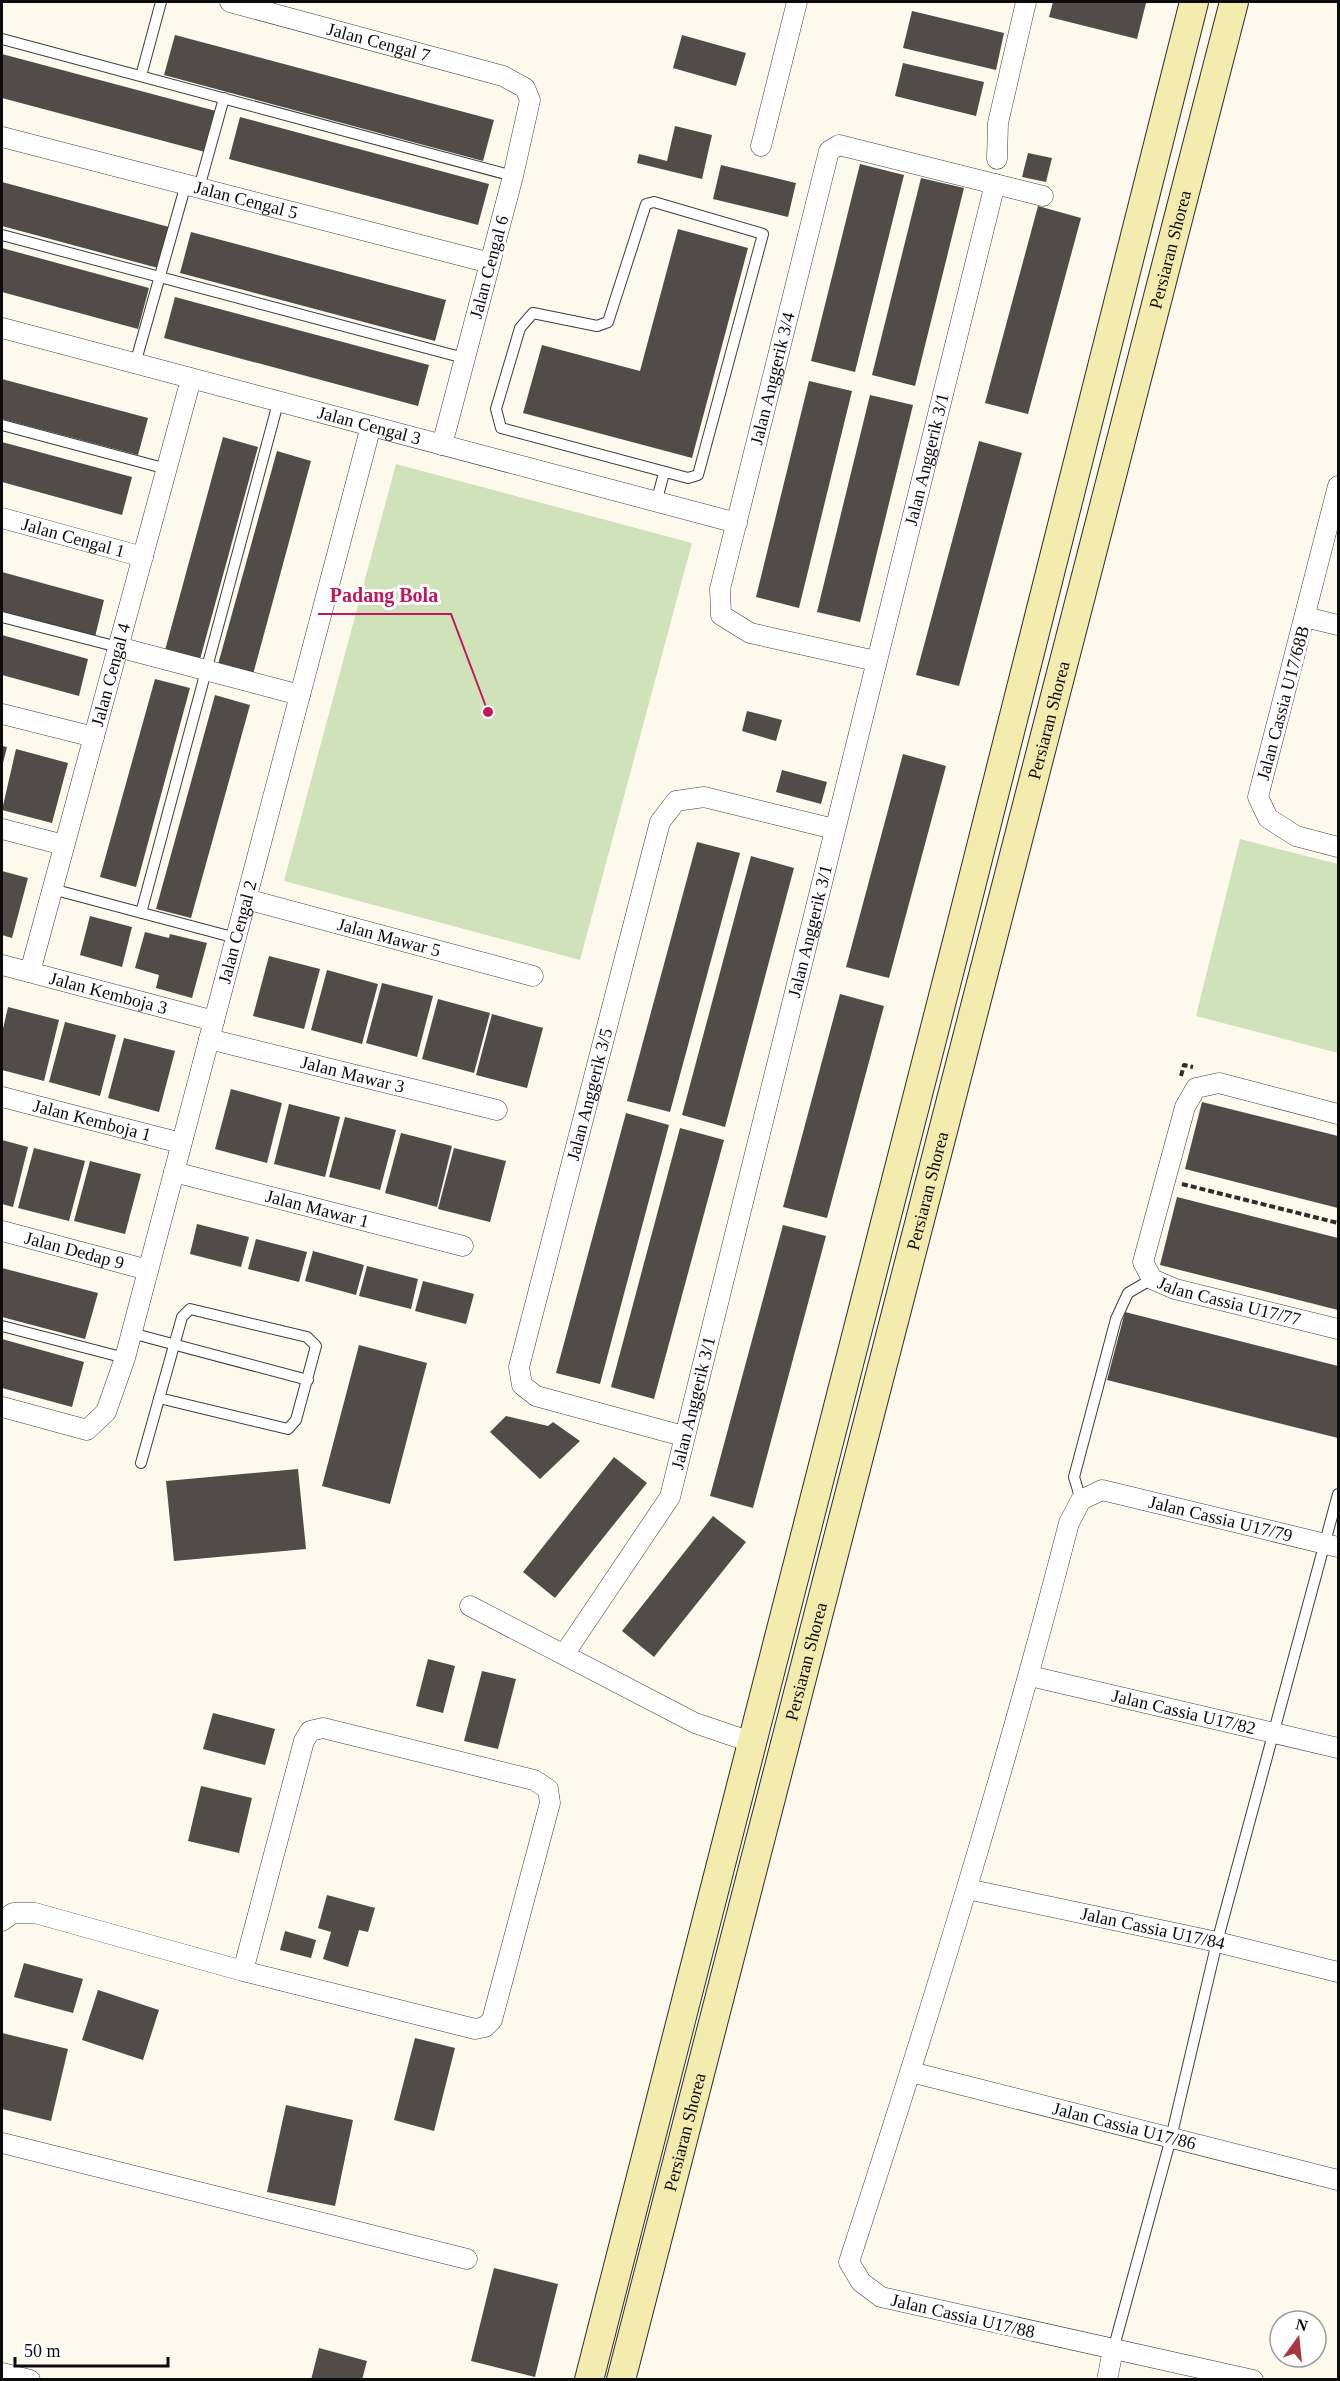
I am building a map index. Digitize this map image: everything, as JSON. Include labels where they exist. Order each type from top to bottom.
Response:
[{"type":"main road","name":"Persiaran Shorea","points":[[589,2379],[1044,599],[1194,2]]},
{"type":"main road","name":"Persiaran Shorea","points":[[621,2379],[1234,2]]},
{"type":"main road","points":[[759,1842],[755,1821],[761,1770],[760,1754],[752,1742],[770,1732],[805,1662]]},
{"type":"street","name":"Jalan Cengal 7","points":[[230,2],[503,76],[525,88]]},
{"type":"street","points":[[761,146],[797,2]]},
{"type":"street","points":[[997,159],[998,123],[1026,2]]},
{"type":"street","name":"Jalan Cengal 6","points":[[442,445],[513,176],[530,100],[525,88]]},
{"type":"street","name":"Jalan Cengal 5","points":[[2,137],[490,263]]},
{"type":"street","name":"Jalan Anggerik 3/4","points":[[876,661],[750,633],[722,615],[720,589],[829,151],[839,145],[1043,196]]},
{"type":"street","name":"Jalan Anggerik 3/1","points":[[565,1653],[670,1497],[683,1436],[995,184]]},
{"type":"street","name":"Jalan Cengal 3","points":[[2,328],[737,523]]},
{"type":"street","name":"Jalan Cengal 4","points":[[30,972],[192,379]]},
{"type":"street","name":"Jalan Cengal 2","points":[[2,1407],[87,1430],[106,1412],[125,1358],[371,426]]},
{"type":"street","name":"Jalan Cassia U17/68B","points":[[1338,486],[1258,797],[1268,818],[1296,836],[1338,847]]},
{"type":"street","name":"Jalan Cengal 1","points":[[2,518],[143,557]]},
{"type":"street","points":[[1305,616],[1338,625]]},
{"type":"street","points":[[118,647],[300,695]]},
{"type":"street","points":[[2,714],[94,737]]},
{"type":"street","name":"Jalan Anggerik 3/5","points":[[683,1436],[536,1396],[522,1385],[519,1367],[660,822],[676,801],[704,797],[834,829]]},
{"type":"street","points":[[2,829],[64,845]]},
{"type":"street","name":"Jalan Mawar 5","points":[[246,899],[533,976]]},
{"type":"street","name":"Jalan Kemboja 3","points":[[2,965],[211,1030]]},
{"type":"street","name":"Jalan Mawar 3","points":[[211,1030],[497,1110]]},
{"type":"street","name":"Jalan Cassia U17/77","points":[[1338,1114],[1219,1083],[1196,1088],[1185,1107],[1143,1262],[1152,1279],[1175,1289],[1338,1329]]},
{"type":"street","name":"Jalan Kemboja 1","points":[[2,1097],[182,1143]]},
{"type":"street","name":"Jalan Mawar 1","points":[[174,1172],[463,1246]]},
{"type":"street","name":"Jalan Dedap 9","points":[[2,1231],[148,1269]]},
{"type":"street","name":"Jalan Cassia U17/79","points":[[1081,1500],[1102,1490],[1332,1546]]},
{"type":"street","name":"Jalan Cassia U17/88","points":[[1081,1500],[1069,1523],[1029,1676],[967,1889],[911,2072],[849,2262],[861,2282],[881,2298],[1253,2379]]},
{"type":"street","points":[[470,1606],[565,1653],[695,1723],[752,1742]]},
{"type":"street","name":"Jalan Cassia U17/82","points":[[1029,1676],[1338,1748]]},
{"type":"street","points":[[2,1921],[13,1913],[34,1913],[243,1971],[475,2029],[485,2027],[492,2020],[550,1803],[548,1789],[534,1780],[323,1728],[310,1731],[304,1741],[243,1971]]},
{"type":"street","name":"Jalan Cassia U17/84","points":[[967,1889],[1217,1942],[1338,1972]]},
{"type":"street","name":"Jalan Cassia U17/86","points":[[911,2072],[1338,2180]]},
{"type":"street","points":[[2,2143],[467,2259]]},
{"type":"street","points":[[1107,2379],[1113,2350]]},
{"type":"street","points":[[2,2373],[30,2379]]},
{"type":"lane","points":[[141,76],[161,2]]},
{"type":"lane","points":[[2,39],[513,176]]},
{"type":"lane","points":[[135,364],[159,277],[224,98]]},
{"type":"lane","points":[[654,202],[764,234],[698,475],[688,478],[664,473],[501,428],[496,409],[520,328],[533,312],[597,326],[608,322],[646,204],[654,202]]},
{"type":"lane","points":[[2,236],[464,358]]},
{"type":"lane","points":[[141,913],[278,403]]},
{"type":"lane","points":[[2,425],[167,469]]},
{"type":"lane","points":[[656,503],[664,473]]},
{"type":"lane","points":[[2,617],[118,647]]},
{"type":"lane","points":[[52,889],[236,938]]},
{"type":"lane","points":[[1081,1500],[1074,1477],[1116,1319],[1128,1293],[1152,1279]]},
{"type":"lane","points":[[141,1463],[159,1398],[174,1344],[182,1317],[190,1309],[307,1337],[316,1346],[296,1420],[288,1429],[159,1398]]},
{"type":"lane","points":[[2,1326],[125,1358]]},
{"type":"lane","points":[[131,1333],[308,1380]]},
{"type":"lane","points":[[1113,2350],[1171,2138],[1217,1942],[1274,1733],[1332,1546],[1338,1494]]},
{"type":"path","points":[[1165,1180],[1338,1223]]},
{"type":"green space","points":[[396,464],[692,543],[580,960],[284,881]]},
{"type":"green space","points":[[1240,839],[1338,864],[1338,1053],[1196,1016]]},
{"type":"building","points":[[1053,2],[1146,3],[1137,39],[1049,17]]},
{"type":"building","points":[[912,11],[1004,33],[996,70],[903,48]]},
{"type":"building","points":[[175,35],[494,120],[483,161],[164,75]]},
{"type":"building","points":[[682,35],[746,53],[736,86],[673,68]]},
{"type":"building","points":[[2,54],[216,111],[205,152],[2,98]]},
{"type":"building","points":[[903,63],[984,82],[976,116],[895,96]]},
{"type":"building","points":[[240,117],[489,184],[478,225],[229,159]]},
{"type":"building","points":[[675,126],[712,135],[702,179],[637,163],[639,154],[667,161]]},
{"type":"building","points":[[1028,153],[1052,158],[1046,182],[1022,177]]},
{"type":"building","points":[[860,164],[904,175],[855,372],[811,361]]},
{"type":"building","points":[[721,165],[796,183],[788,217],[713,199]]},
{"type":"building","points":[[921,178],[964,188],[915,386],[872,375]]},
{"type":"building","points":[[2,182],[169,227],[158,268],[2,226]]},
{"type":"building","points":[[1038,206],[1081,218],[1028,414],[985,403]]},
{"type":"building","points":[[678,229],[748,248],[692,458],[523,413],[542,345],[640,371]]},
{"type":"building","points":[[191,232],[446,300],[435,341],[180,273]]},
{"type":"building","points":[[2,248],[149,288],[138,329],[2,292]]},
{"type":"building","points":[[175,297],[429,365],[418,406],[164,338]]},
{"type":"building","points":[[2,379],[148,418],[138,455],[2,419]]},
{"type":"building","points":[[809,381],[852,391],[799,608],[756,597]]},
{"type":"building","points":[[870,395],[913,405],[860,622],[817,612]]},
{"type":"building","points":[[223,437],[258,447],[199,663],[164,654]]},
{"type":"building","points":[[979,441],[1022,453],[959,686],[916,675]]},
{"type":"building","points":[[2,442],[132,477],[122,515],[2,482]]},
{"type":"building","points":[[277,451],[311,461],[252,678],[217,668]]},
{"type":"building","points":[[2,572],[104,600],[95,637],[2,612]]},
{"type":"building","points":[[2,635],[88,659],[79,696],[2,675]]},
{"type":"building","points":[[155,679],[190,688],[136,887],[100,877]]},
{"type":"building","points":[[215,695],[250,705],[191,918],[156,909]]},
{"type":"building","points":[[747,711],[782,720],[776,741],[742,731]]},
{"type":"building","points":[[2,746],[7,747],[2,767]]},
{"type":"building","points":[[16,749],[68,763],[52,823],[2,810]]},
{"type":"building","points":[[903,754],[946,766],[889,978],[846,967]]},
{"type":"building","points":[[782,770],[827,782],[821,804],[776,792]]},
{"type":"building","points":[[697,842],[740,853],[670,1112],[627,1101]]},
{"type":"building","points":[[751,856],[794,868],[725,1127],[682,1115]]},
{"type":"building","points":[[2,871],[28,878],[12,938],[2,935]]},
{"type":"building","points":[[90,916],[132,927],[122,967],[80,955]]},
{"type":"building","points":[[145,932],[169,938],[170,934],[207,943],[192,998],[156,988],[159,975],[135,968]]},
{"type":"building","points":[[269,956],[320,969],[304,1029],[253,1016]]},
{"type":"building","points":[[327,970],[378,984],[362,1044],[311,1030]]},
{"type":"building","points":[[382,983],[433,996],[417,1057],[366,1043]]},
{"type":"building","points":[[840,994],[884,1006],[827,1218],[783,1207]]},
{"type":"building","points":[[438,999],[490,1013],[474,1073],[422,1059]]},
{"type":"building","points":[[8,1007],[59,1020],[44,1081],[2,1070],[2,1033]]},
{"type":"building","points":[[492,1014],[543,1028],[527,1088],[476,1075]]},
{"type":"building","points":[[65,1022],[116,1035],[100,1096],[49,1082]]},
{"type":"building","points":[[124,1038],[175,1051],[159,1112],[108,1098]]},
{"type":"building","points":[[231,1089],[282,1103],[267,1163],[215,1149]]},
{"type":"building","points":[[1202,1102],[1338,1136],[1338,1208],[1185,1169]]},
{"type":"building","points":[[289,1104],[340,1117],[325,1177],[274,1164]]},
{"type":"building","points":[[626,1113],[669,1125],[600,1384],[556,1373]]},
{"type":"building","points":[[345,1117],[396,1130],[380,1190],[329,1177]]},
{"type":"building","points":[[680,1128],[724,1140],[654,1399],[611,1387]]},
{"type":"building","points":[[401,1133],[452,1146],[437,1207],[385,1193]]},
{"type":"building","points":[[2,1140],[28,1147],[13,1207],[2,1204]]},
{"type":"building","points":[[34,1148],[85,1161],[69,1221],[18,1208]]},
{"type":"building","points":[[454,1148],[506,1161],[490,1222],[438,1209]]},
{"type":"building","points":[[90,1161],[141,1174],[125,1234],[74,1221]]},
{"type":"building","points":[[1177,1197],[1338,1238],[1338,1310],[1160,1265]]},
{"type":"building","points":[[197,1224],[249,1237],[241,1267],[190,1254]]},
{"type":"building","points":[[783,1225],[826,1236],[753,1508],[710,1496]]},
{"type":"building","points":[[256,1239],[307,1252],[299,1282],[248,1269]]},
{"type":"building","points":[[313,1251],[364,1265],[356,1295],[305,1281]]},
{"type":"building","points":[[367,1266],[418,1279],[411,1309],[359,1296]]},
{"type":"building","points":[[2,1268],[98,1293],[85,1339],[2,1317]]},
{"type":"building","points":[[423,1281],[474,1294],[466,1324],[415,1311]]},
{"type":"building","points":[[1125,1312],[1338,1366],[1338,1438],[1107,1380]]},
{"type":"building","points":[[2,1339],[84,1362],[72,1407],[2,1388]]},
{"type":"building","points":[[359,1345],[427,1363],[390,1504],[322,1486]]},
{"type":"building","points":[[506,1416],[548,1426],[553,1422],[580,1441],[540,1479],[490,1432]]},
{"type":"building","points":[[614,1457],[647,1483],[555,1598],[523,1572]]},
{"type":"building","points":[[298,1469],[306,1549],[174,1561],[166,1481]]},
{"type":"building","points":[[713,1516],[746,1542],[654,1657],[622,1631]]},
{"type":"building","points":[[428,1659],[455,1666],[443,1713],[416,1706]]},
{"type":"building","points":[[482,1671],[516,1679],[498,1749],[464,1741]]},
{"type":"building","points":[[213,1713],[275,1729],[265,1765],[203,1749]]},
{"type":"building","points":[[201,1786],[252,1798],[239,1853],[188,1841]]},
{"type":"building","points":[[327,1895],[375,1908],[368,1932],[359,1930],[348,1967],[323,1959],[331,1932],[318,1928]]},
{"type":"building","points":[[285,1931],[316,1940],[311,1958],[280,1950]]},
{"type":"building","points":[[24,1963],[83,1979],[73,2013],[14,1997]]},
{"type":"building","points":[[98,1990],[159,2010],[143,2060],[82,2040]]},
{"type":"building","points":[[2,2033],[68,2049],[51,2121],[2,2109]]},
{"type":"building","points":[[415,2038],[455,2048],[434,2131],[394,2120]]},
{"type":"building","points":[[286,2105],[353,2120],[335,2206],[267,2192]]},
{"type":"building","points":[[494,2268],[558,2284],[535,2377],[471,2361]]},
{"type":"building","points":[[319,2348],[367,2361],[362,2380],[311,2380]]},
{"type":"place","name":"Padang Bola","points":[[488,712]]}]
